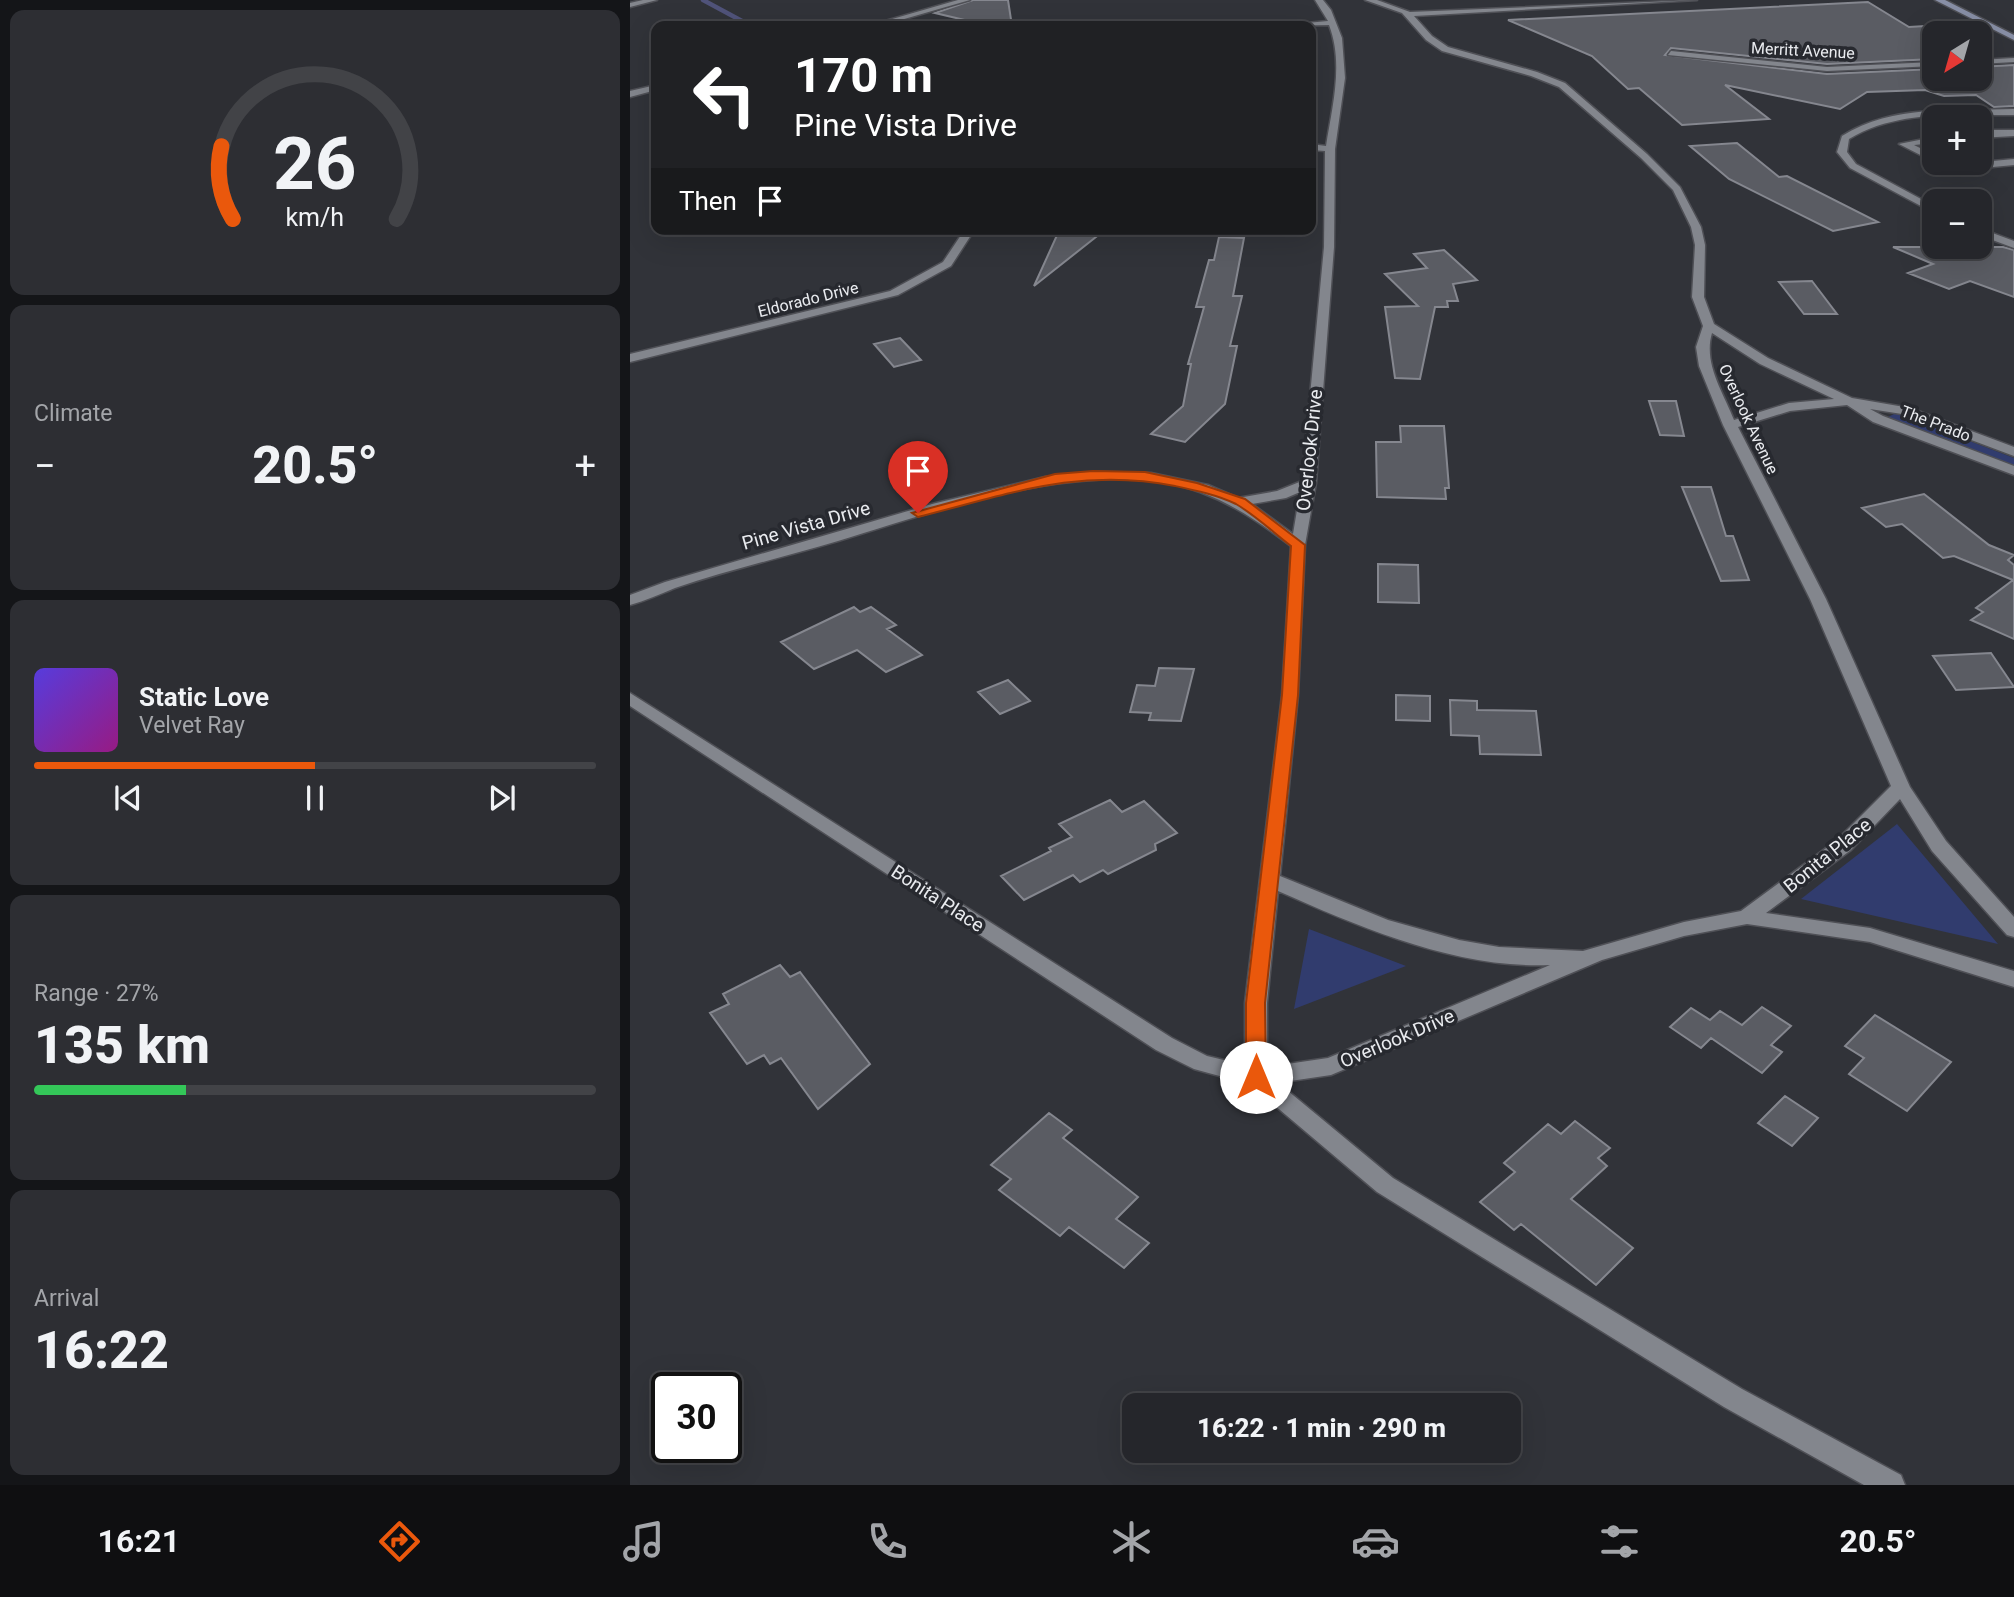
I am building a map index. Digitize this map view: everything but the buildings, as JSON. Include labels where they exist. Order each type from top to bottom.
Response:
[{"type":"street","points":[[630,5],[653,0]]},
{"type":"street","points":[[890,21],[966,0]]},
{"type":"street","name":"Overlook Drive","points":[[1319,0],[1333,23],[1342,53],[1341,78],[1330,149],[1329,247],[1309,483],[1298,545],[1290,695],[1256,1003],[1256,1077],[1331,1066],[1597,954],[1684,929],[1747,917],[1870,935],[2014,979]]},
{"type":"street","name":"Overlook Avenue","points":[[1369,0],[1409,14],[1429,38],[1445,49],[1534,74],[1562,85],[1663,174],[1686,203],[1700,245],[1698,297],[1709,326],[1702,347],[1705,366],[1730,425],[1818,599],[1901,787],[1939,846],[2014,930]]},
{"type":"street","points":[[1409,14],[1693,0]]},
{"type":"street","points":[[1939,0],[2014,38]]},
{"type":"street","points":[[1316,24],[1333,23]]},
{"type":"street","name":"Merritt Avenue","points":[[1671,53],[1827,69],[1922,65]]},
{"type":"street","points":[[1992,61],[2014,60]]},
{"type":"street","points":[[630,94],[651,88]]},
{"type":"street","points":[[1992,113],[2014,111]]},
{"type":"street","points":[[1922,119],[1870,123],[1852,132],[1842,145],[1845,159],[1853,166],[1922,203]]},
{"type":"street","points":[[1992,133],[2014,134]]},
{"type":"street","points":[[1922,142],[1904,144],[1922,153]]},
{"type":"street","points":[[1316,148],[1330,149]]},
{"type":"street","points":[[1992,165],[2014,162]]},
{"type":"street","name":"Eldorado Drive","points":[[630,358],[894,293],[947,264],[966,235]]},
{"type":"street","points":[[1992,236],[2014,245]]},
{"type":"street","name":"The Prado","points":[[1709,326],[1765,361],[1849,401],[1878,419],[2014,471]]},
{"type":"street","name":"The Prado","points":[[1730,425],[1789,407],[1849,401],[1905,411],[2014,452]]},
{"type":"street","name":"Pine Vista Drive","points":[[630,600],[670,585],[968,498],[1055,478],[1093,475],[1145,476],[1192,485],[1241,502],[1298,545]]},
{"type":"street","name":"Pine Vista Drive","points":[[1241,502],[1282,495],[1309,483]]},
{"type":"street","name":"Bonita Place","points":[[630,698],[1164,1044],[1202,1063],[1256,1077]]},
{"type":"street","name":"Bonita Place","points":[[1747,917],[1844,845],[1901,787]]},
{"type":"street","points":[[1271,880],[1348,915],[1475,951],[1540,961],[1597,954]]},
{"type":"street","points":[[1256,1077],[1385,1185],[1733,1398],[1891,1485]]},
{"type":"shaded area","points":[[1896,413],[2014,458],[2014,468],[1884,419]]},
{"type":"shaded area","points":[[1897,824],[1998,944],[1801,899]]},
{"type":"shaded area","points":[[1309,929],[1406,966],[1294,1009]]},
{"type":"waterway","points":[[703,0],[742,21]]},
{"type":"route","points":[[918,513],[968,498],[1055,478],[1122,474],[1192,485],[1241,502],[1298,545],[1290,695],[1256,1003],[1256,1077]]}]
